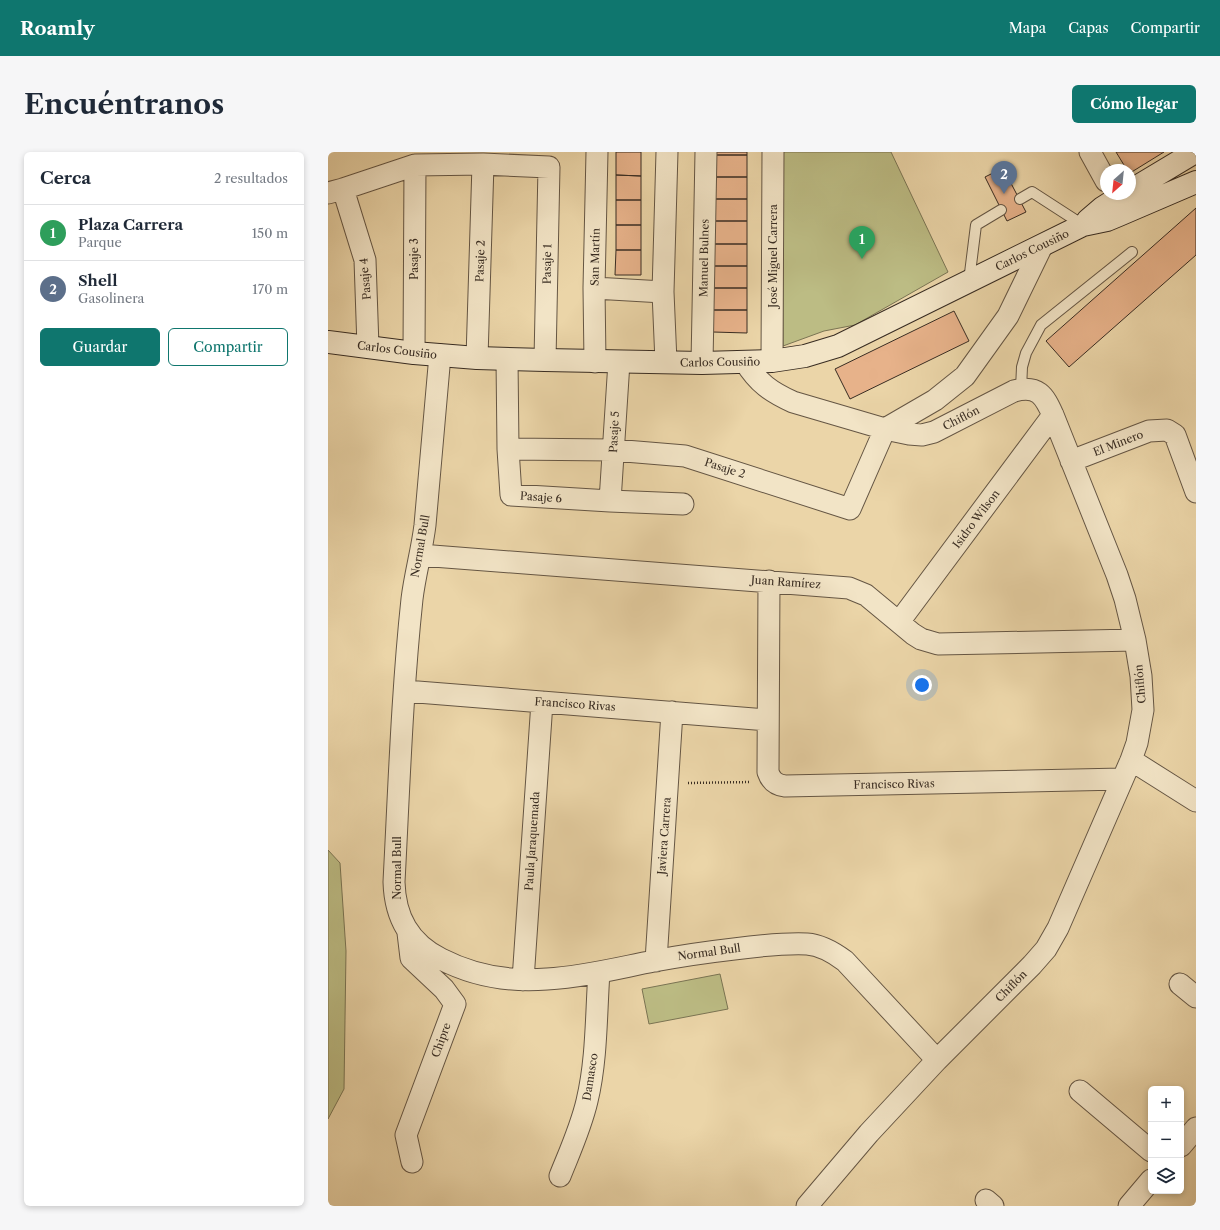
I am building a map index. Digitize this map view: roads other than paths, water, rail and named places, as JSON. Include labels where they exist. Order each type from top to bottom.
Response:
[{"type":"main road","name":"Carlos Cousiño","points":[[1136,183],[1195,152]]},
{"type":"main road","name":"Carlos Cousiño","points":[[1083,225],[1107,220],[1196,182]]},
{"type":"main road","name":"Carlos Cousiño","points":[[328,342],[414,353],[477,358],[595,362],[745,362],[772,361],[805,356],[838,346],[1042,246],[1083,225],[1110,200]]},
{"type":"street","name":"San Martín","points":[[595,362],[594,288],[597,152]]},
{"type":"street","points":[[666,362],[663,292],[667,152]]},
{"type":"street","name":"Manuel Bulnes","points":[[702,363],[706,152]]},
{"type":"street","name":"José Miguel Carrera","points":[[772,361],[773,152]]},
{"type":"street","points":[[1090,152],[1100,166]]},
{"type":"street","points":[[336,191],[415,165],[483,164]]},
{"type":"street","name":"Pasaje 1","points":[[483,164],[549,167],[545,360]]},
{"type":"street","name":"Pasaje 2","points":[[477,358],[483,164]]},
{"type":"street","name":"Pasaje 3","points":[[414,353],[415,165]]},
{"type":"street","name":"Pasaje 4","points":[[336,191],[365,260],[368,347]]},
{"type":"street","points":[[885,429],[935,400],[965,376],[1008,316],[1042,246]]},
{"type":"street","points":[[594,288],[663,292]]},
{"type":"street","name":"Normal Bull","points":[[440,355],[425,525],[412,601],[405,691],[394,888],[397,908],[408,932],[433,956],[452,965],[472,972],[495,977],[523,980],[546,979],[598,972],[656,960],[739,948],[768,945],[807,944],[828,950],[845,961],[937,1060]]},
{"type":"street","name":"Pasaje 6","points":[[507,359],[508,448],[511,495],[610,502],[683,504]]},
{"type":"street","name":"Pasaje 5","points":[[610,502],[619,362]]},
{"type":"street","name":"Chiflón","points":[[745,362],[759,381],[768,389],[793,402],[885,429],[915,436],[928,434],[1014,391],[1021,389],[1038,392],[1044,397],[1053,415],[1125,599],[1135,640],[1141,676],[1142,710],[1137,743],[1058,928],[1046,949],[1032,965],[937,1060],[869,1133],[807,1206]]},
{"type":"street","name":"Isidro Wilson","points":[[899,622],[1053,415]]},
{"type":"street","name":"Pasaje 2","points":[[508,448],[613,450],[685,456],[850,509],[885,429]]},
{"type":"street","name":"El Minero","points":[[1071,461],[1149,431],[1167,430],[1175,435],[1196,492]]},
{"type":"street","name":"Juan Ramírez","points":[[420,555],[841,586],[853,589],[866,595],[921,639],[938,644],[1135,640]]},
{"type":"street","points":[[768,720],[769,581]]},
{"type":"street","name":"Francisco Rivas","points":[[405,691],[768,720],[768,772],[770,778],[774,782],[785,786],[1122,779]]},
{"type":"street","name":"Paula Jaraquemada","points":[[523,980],[542,702]]},
{"type":"street","name":"Javiera Carrera","points":[[656,960],[672,712]]},
{"type":"street","points":[[1131,760],[1196,801]]},
{"type":"street","name":"Chipre","points":[[408,932],[411,958],[444,988],[455,1004],[406,1135],[412,1162]]},
{"type":"street","name":"Damasco","points":[[560,1176],[581,1123],[587,1100],[594,1059],[598,972]]},
{"type":"street","points":[[1180,984],[1196,997]]},
{"type":"street","points":[[1080,1091],[1148,1148]]},
{"type":"street","points":[[1184,1142],[1196,1128]]},
{"type":"street","points":[[1129,1206],[1148,1184]]},
{"type":"lane","points":[[1020,199],[1032,192],[1083,225]]},
{"type":"lane","points":[[969,281],[976,225],[1001,210]]},
{"type":"lane","points":[[1021,389],[1022,367],[1026,353],[1041,325],[1132,252]]},
{"type":"place","name":"Shell","points":[[1004,194]]},
{"type":"place","name":"Plaza Carrera","points":[[862,259]]}]
